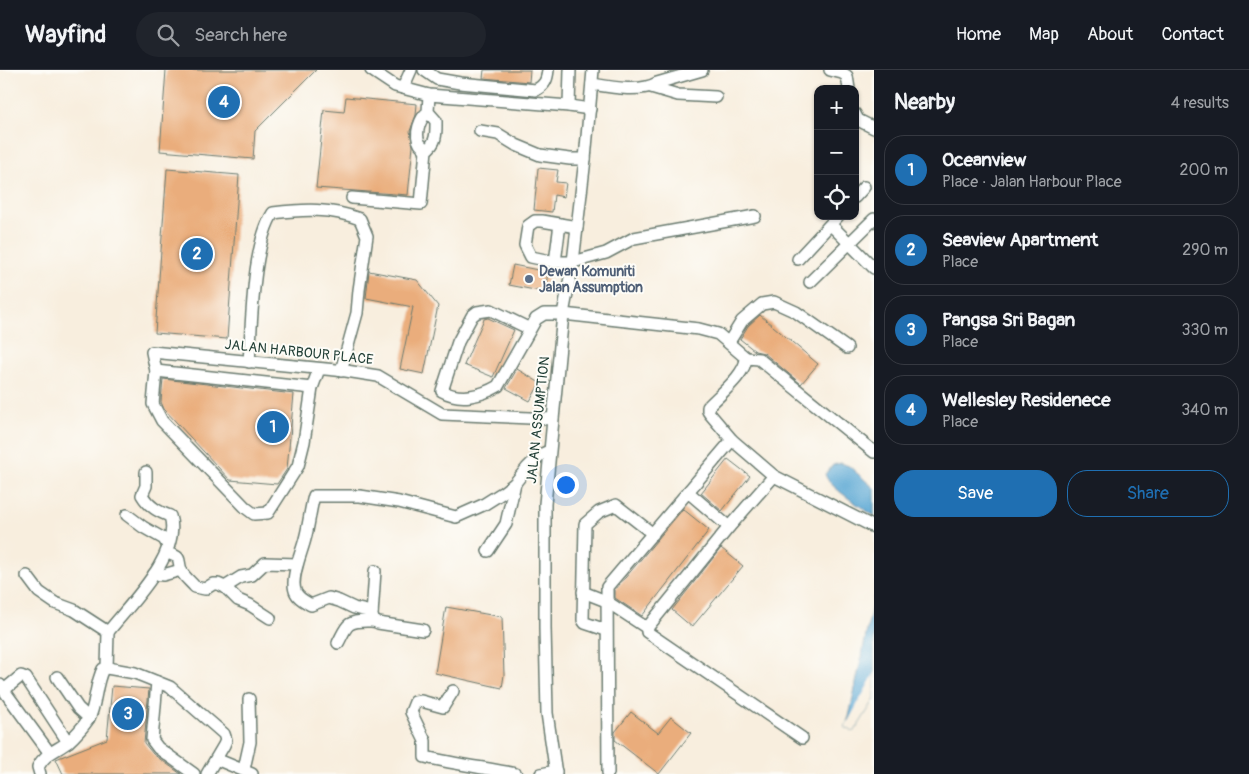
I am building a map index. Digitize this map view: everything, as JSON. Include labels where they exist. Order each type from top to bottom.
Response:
[{"type":"street","points":[[371,70],[399,87],[429,95],[590,109]]},
{"type":"street","points":[[399,87],[403,70]]},
{"type":"street","points":[[399,87],[411,70]]},
{"type":"street","points":[[424,70],[438,79],[460,83],[536,90],[547,79],[548,70]]},
{"type":"street","points":[[569,106],[570,70]]},
{"type":"street","name":"JALAN ASSUMPTION","points":[[556,773],[548,713],[545,628],[545,504],[552,419],[564,314],[573,262],[593,70]]},
{"type":"street","points":[[651,87],[658,83],[702,70]]},
{"type":"street","points":[[830,70],[847,76],[848,85]]},
{"type":"street","points":[[592,84],[618,88],[651,87],[678,95],[716,97]]},
{"type":"street","points":[[426,150],[420,144],[419,138],[420,121],[428,112],[429,95]]},
{"type":"street","points":[[426,150],[432,146],[435,140],[436,121],[428,112]]},
{"type":"street","points":[[859,120],[874,128]]},
{"type":"street","points":[[480,131],[498,134],[516,145],[540,155],[585,159]]},
{"type":"street","points":[[352,198],[421,204],[426,150]]},
{"type":"street","points":[[859,193],[864,187]]},
{"type":"street","points":[[249,362],[256,272],[267,222],[273,213],[307,209],[342,212],[360,219],[367,236],[359,290],[358,313],[341,371]]},
{"type":"street","points":[[577,226],[535,221],[528,226],[525,245],[531,257],[555,262],[573,262],[606,253],[634,238],[755,216]]},
{"type":"street","points":[[810,282],[874,219]]},
{"type":"street","points":[[798,259],[834,220],[848,243],[874,268]]},
{"type":"street","points":[[555,262],[560,224]]},
{"type":"street","points":[[728,342],[742,321],[762,304],[774,302],[796,312],[847,348]]},
{"type":"street","points":[[530,328],[491,310],[476,312],[458,342],[442,391],[460,398],[488,393],[498,386],[530,328],[536,319],[544,314],[564,314],[699,329],[718,334],[746,358],[759,359],[874,452]]},
{"type":"street","name":"JALAN HARBOUR PLACE","points":[[156,371],[152,352],[341,371],[378,376],[442,414],[552,419]]},
{"type":"street","points":[[746,358],[742,372],[708,407],[710,414],[732,440],[774,476],[874,528]]},
{"type":"street","points":[[312,388],[156,371],[153,404],[162,421],[246,508],[254,514],[268,513],[298,466],[304,442],[312,388],[319,369]]},
{"type":"street","points":[[608,774],[606,587],[732,440]]},
{"type":"street","points":[[423,630],[378,623],[373,616],[338,600],[329,598],[311,606],[296,592],[297,564],[305,540],[314,496],[360,496],[399,502],[456,517],[484,505],[516,483],[540,455],[549,451]]},
{"type":"street","points":[[107,668],[108,632],[154,574],[173,534],[173,524],[170,516],[158,511],[146,502],[142,495],[146,486],[146,472]]},
{"type":"street","points":[[647,628],[728,528],[774,476]]},
{"type":"street","points":[[488,551],[506,524],[516,483]]},
{"type":"street","points":[[688,492],[728,528]]},
{"type":"street","points":[[606,630],[585,623],[583,620],[585,524],[599,512],[616,505],[652,534]]},
{"type":"street","points":[[127,515],[164,539],[167,549],[177,556],[181,563],[181,570],[195,587],[205,589],[213,584],[218,584],[225,587],[238,600],[250,605],[270,618]]},
{"type":"street","points":[[225,587],[241,576],[252,575],[265,563],[297,564]]},
{"type":"street","points":[[154,574],[158,576],[181,570]]},
{"type":"street","points":[[373,616],[376,571]]},
{"type":"street","points":[[27,576],[39,592],[55,603],[74,610],[108,632]]},
{"type":"street","points":[[583,592],[606,601],[647,628],[647,632],[802,738]]},
{"type":"street","points":[[338,643],[350,623],[373,616]]},
{"type":"street","points":[[40,774],[38,767],[42,759],[49,752],[68,742],[89,718],[99,676],[103,669],[107,668],[135,673],[170,687],[224,734],[226,740],[207,774]]},
{"type":"street","points":[[49,752],[2,687],[21,676],[26,678],[68,742]]},
{"type":"street","points":[[57,677],[78,708],[89,718]]},
{"type":"street","points":[[157,682],[152,740],[158,748],[194,774]]},
{"type":"street","points":[[453,690],[443,707],[421,701],[415,702],[411,712],[425,741],[425,757],[459,765],[485,767],[516,774]]},
{"type":"street","points":[[216,759],[248,772],[250,699]]},
{"type":"street","points":[[541,774],[556,773]]},
{"type":"water","points":[[841,463],[849,466],[874,488],[874,516],[839,491],[827,479],[825,474],[833,465]]},
{"type":"water","points":[[874,596],[874,700],[854,732],[845,727],[849,717]]},
{"type":"pier","points":[[874,674],[874,700],[854,732],[845,727]]},
{"type":"building","points":[[166,70],[316,70],[255,131],[253,159],[160,151]]},
{"type":"building","points":[[484,70],[530,70],[529,82],[483,78]]},
{"type":"building","points":[[346,97],[417,104],[416,115],[410,131],[413,146],[408,195],[316,188],[324,110],[344,112]]},
{"type":"building","points":[[538,168],[558,170],[556,182],[566,183],[564,197],[554,195],[552,212],[534,210]]},
{"type":"building","points":[[167,169],[239,175],[227,339],[155,333]]},
{"type":"building","name":"Dewan Komuniti Jalan Assumption","points":[[513,265],[548,272],[545,292],[509,285]]},
{"type":"building","points":[[369,271],[417,280],[438,306],[424,374],[400,369],[413,307],[366,298]]},
{"type":"building","points":[[760,315],[818,364],[801,384],[764,353],[755,351],[740,339],[748,326]]},
{"type":"building","points":[[488,318],[514,330],[493,377],[464,365],[484,319]]},
{"type":"building","points":[[517,369],[540,383],[530,401],[506,388]]},
{"type":"building","points":[[163,379],[294,394],[287,469],[277,484],[230,480],[164,409],[161,402]]},
{"type":"building","points":[[728,459],[750,476],[722,511],[701,493]]},
{"type":"building","points":[[683,509],[709,530],[642,616],[615,598],[615,590]]},
{"type":"building","points":[[721,548],[743,566],[692,627],[672,610]]},
{"type":"building","points":[[446,607],[502,617],[504,675],[502,688],[435,673]]},
{"type":"building","points":[[112,686],[149,689],[144,743],[153,754],[181,774],[63,774],[56,759],[107,739]]},
{"type":"building","points":[[631,712],[658,733],[671,717],[691,733],[659,774],[615,740],[615,732]]},
{"type":"place","name":"Wellesley Residenece","points":[[224,102]]},
{"type":"place","name":"Seaview Apartment","points":[[197,254]]},
{"type":"place","name":"Dewan Komuniti Jalan Assumption","points":[[529,279]]},
{"type":"place","name":"Oceanview","points":[[273,427]]},
{"type":"place","name":"Pangsa Sri Bagan","points":[[128,714]]}]
